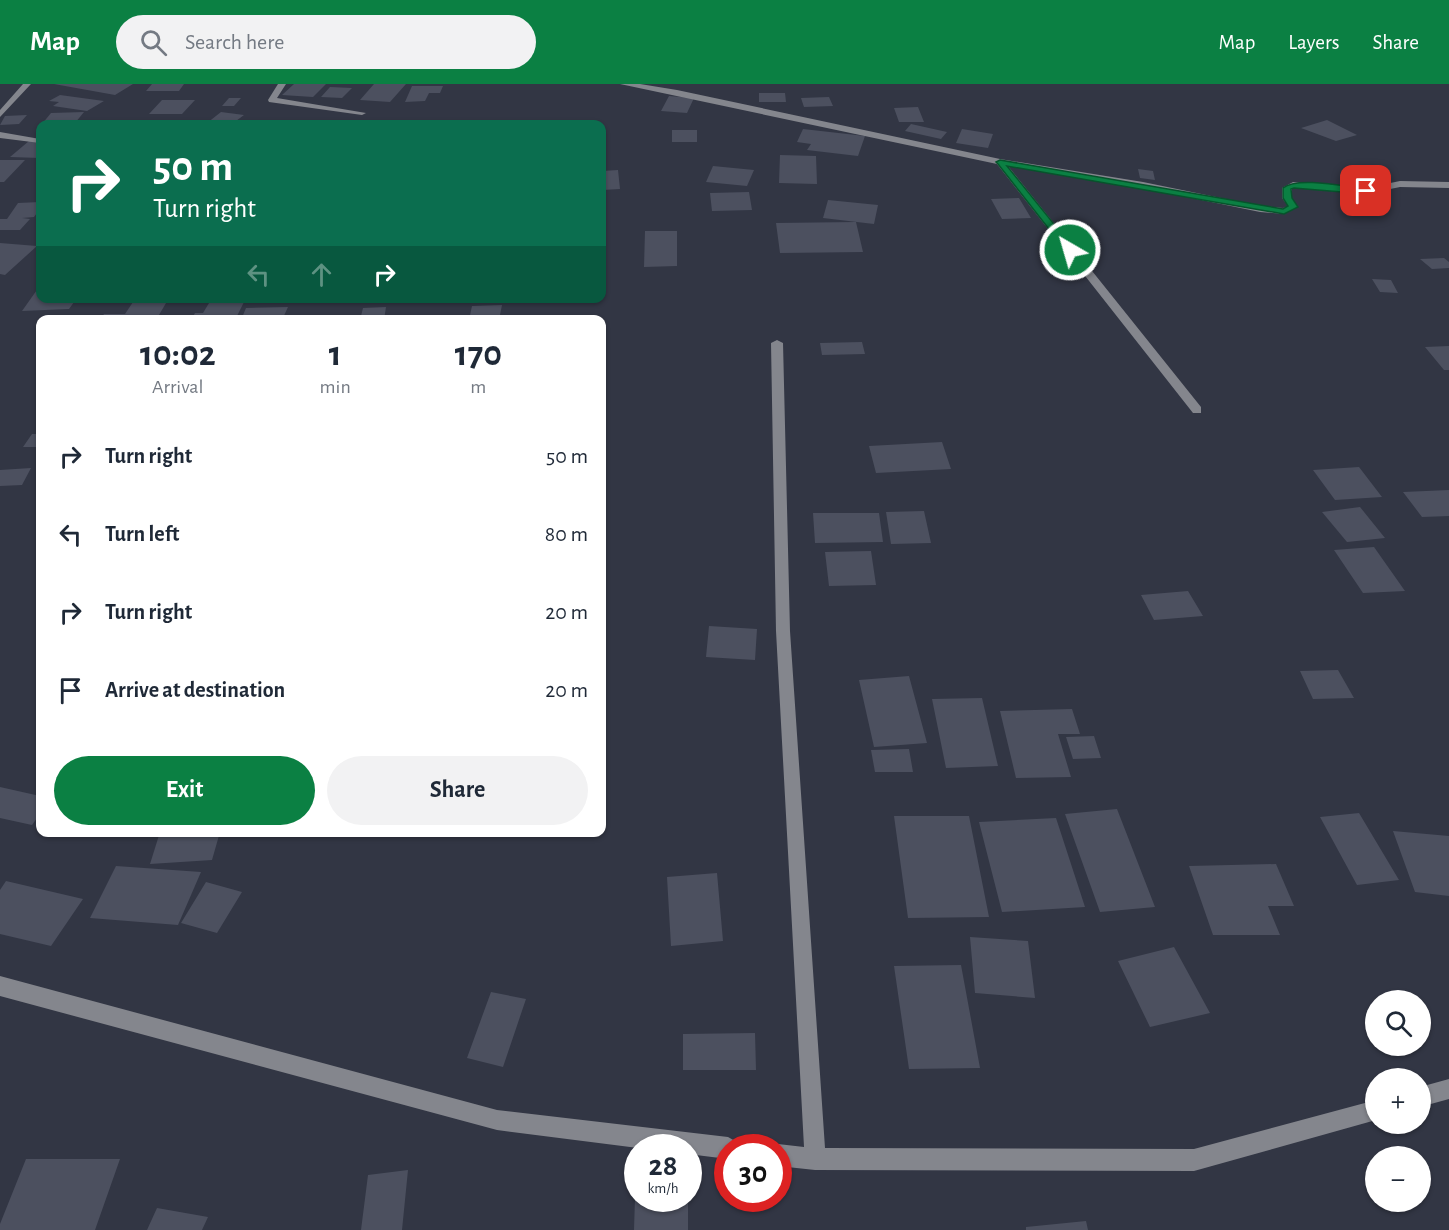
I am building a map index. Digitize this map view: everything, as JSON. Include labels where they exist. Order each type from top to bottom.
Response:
[{"type":"street","points":[[0,115],[27,84]]},
{"type":"street","points":[[282,84],[272,100],[362,114]]},
{"type":"street","points":[[624,84],[677,92],[1000,162],[1284,211],[1293,207],[1287,198],[1287,188],[1293,185],[1366,191],[1400,184],[1449,185]]},
{"type":"street","points":[[0,135],[36,140]]},
{"type":"street","points":[[1000,162],[1197,410]]},
{"type":"street","points":[[777,343],[783,631],[815,1159]]},
{"type":"street","points":[[0,986],[497,1120],[714,1146]]},
{"type":"street","points":[[1431,1094],[1449,1089]]},
{"type":"street","points":[[792,1157],[815,1159],[1194,1160],[1365,1113]]},
{"type":"building","points":[[54,84],[133,84],[115,95]]},
{"type":"building","points":[[152,84],[184,84],[179,91],[146,91]]},
{"type":"building","points":[[294,84],[326,84],[313,97],[282,95]]},
{"type":"building","points":[[374,84],[406,84],[390,102],[360,100]]},
{"type":"building","points":[[412,86],[443,86],[440,93],[429,93],[425,101],[405,102]]},
{"type":"building","points":[[330,87],[352,88],[342,98],[321,97]]},
{"type":"building","points":[[759,93],[785,93],[786,102],[759,102]]},
{"type":"building","points":[[60,95],[104,101],[87,111],[53,106],[59,102],[49,101]]},
{"type":"building","points":[[669,96],[694,98],[687,113],[661,111]]},
{"type":"building","points":[[829,97],[833,106],[804,107],[801,98]]},
{"type":"building","points":[[229,98],[241,98],[234,106],[222,106]]},
{"type":"building","points":[[162,100],[195,100],[182,114],[149,114]]},
{"type":"building","points":[[918,107],[924,122],[899,122],[894,108]]},
{"type":"building","points":[[84,112],[77,120],[45,120],[51,113]]},
{"type":"building","points":[[221,112],[244,115],[237,120],[211,120]]},
{"type":"building","points":[[27,115],[19,124],[0,125],[5,116]]},
{"type":"building","points":[[1327,120],[1357,135],[1336,141],[1301,128]]},
{"type":"building","points":[[911,124],[947,132],[941,139],[905,131]]},
{"type":"building","points":[[803,129],[865,136],[858,156],[807,150],[811,144],[797,142]]},
{"type":"building","points":[[962,129],[993,134],[988,148],[956,143]]},
{"type":"building","points":[[672,130],[697,130],[697,142],[672,142]]},
{"type":"building","points":[[29,141],[36,142],[36,158],[10,157]]},
{"type":"building","points":[[780,155],[816,156],[817,184],[779,183]]},
{"type":"building","points":[[0,160],[25,160],[4,182],[0,182]]},
{"type":"building","points":[[713,166],[754,170],[747,186],[706,182]]},
{"type":"building","points":[[1138,169],[1153,171],[1155,180],[1140,178]]},
{"type":"building","points":[[618,170],[620,189],[606,190],[606,171]]},
{"type":"building","points":[[749,192],[752,210],[712,211],[710,193]]},
{"type":"building","points":[[1019,198],[1031,218],[1002,219],[991,199]]},
{"type":"building","points":[[828,200],[878,205],[874,224],[823,218]]},
{"type":"building","points":[[36,202],[36,214],[34,217],[22,218],[30,219],[20,230],[0,230],[0,219],[7,219],[18,203]]},
{"type":"building","points":[[856,222],[863,252],[780,253],[776,223]]},
{"type":"building","points":[[645,231],[677,231],[677,266],[644,267]]},
{"type":"building","points":[[0,243],[36,246],[5,275],[0,274]]},
{"type":"building","points":[[1444,258],[1449,262],[1449,268],[1432,269],[1420,259]]},
{"type":"building","points":[[1372,279],[1391,280],[1398,293],[1380,292]]},
{"type":"building","points":[[36,291],[36,303],[73,303],[69,309],[22,311]]},
{"type":"building","points":[[132,303],[166,303],[159,315],[103,315],[125,314]]},
{"type":"building","points":[[209,303],[244,303],[238,315],[194,315],[203,313]]},
{"type":"building","points":[[502,305],[500,315],[470,315],[472,306]]},
{"type":"building","points":[[288,307],[284,315],[243,315],[246,308]]},
{"type":"building","points":[[386,307],[385,315],[361,315],[363,308]]},
{"type":"building","points":[[862,342],[865,354],[822,355],[820,343]]},
{"type":"building","points":[[1449,346],[1449,370],[1444,370],[1425,347]]},
{"type":"building","points":[[32,434],[36,434],[36,447],[23,447]]},
{"type":"building","points":[[942,442],[951,469],[876,473],[869,446]]},
{"type":"building","points":[[1359,467],[1382,497],[1335,500],[1313,470]]},
{"type":"building","points":[[31,468],[22,485],[0,486],[0,470]]},
{"type":"building","points":[[1449,490],[1449,516],[1422,517],[1403,492]]},
{"type":"building","points":[[1360,507],[1385,538],[1347,542],[1322,512]]},
{"type":"building","points":[[924,511],[931,543],[891,544],[886,512]]},
{"type":"building","points":[[813,513],[879,513],[883,542],[815,543]]},
{"type":"building","points":[[1374,547],[1405,591],[1363,593],[1334,550]]},
{"type":"building","points":[[871,551],[876,585],[829,586],[825,552]]},
{"type":"building","points":[[1188,591],[1203,616],[1154,620],[1141,595]]},
{"type":"building","points":[[709,626],[757,629],[755,660],[706,657]]},
{"type":"building","points":[[1338,670],[1354,698],[1313,699],[1300,671]]},
{"type":"building","points":[[909,676],[927,743],[874,747],[859,680]]},
{"type":"building","points":[[982,698],[998,766],[946,768],[932,699]]},
{"type":"building","points":[[1072,709],[1080,734],[1058,734],[1071,777],[1016,778],[1000,711]]},
{"type":"building","points":[[1094,736],[1101,758],[1073,759],[1066,737]]},
{"type":"building","points":[[909,749],[913,772],[875,772],[871,750]]},
{"type":"building","points":[[0,787],[36,795],[36,820],[32,825],[0,818]]},
{"type":"building","points":[[1117,809],[1155,907],[1100,912],[1065,814]]},
{"type":"building","points":[[1359,813],[1399,880],[1357,885],[1320,817]]},
{"type":"building","points":[[894,816],[969,816],[989,917],[908,918]]},
{"type":"building","points":[[1056,818],[1085,907],[1002,912],[979,822]]},
{"type":"building","points":[[1393,831],[1449,836],[1449,896],[1415,892]]},
{"type":"building","points":[[158,837],[219,837],[212,860],[150,864]]},
{"type":"building","points":[[1276,864],[1294,906],[1268,906],[1280,935],[1213,935],[1189,866]]},
{"type":"building","points":[[116,866],[201,872],[178,925],[90,918]]},
{"type":"building","points":[[717,873],[723,941],[671,946],[667,877]]},
{"type":"building","points":[[6,881],[83,899],[51,946],[0,934],[0,890]]},
{"type":"building","points":[[206,882],[242,892],[217,933],[181,923]]},
{"type":"building","points":[[970,937],[1028,941],[1035,998],[975,993]]},
{"type":"building","points":[[1174,947],[1210,1013],[1150,1027],[1118,961]]},
{"type":"building","points":[[961,965],[980,1068],[909,1069],[894,966]]},
{"type":"building","points":[[491,992],[526,999],[503,1067],[467,1058]]},
{"type":"building","points":[[755,1033],[756,1070],[683,1070],[683,1034]]},
{"type":"building","points":[[26,1159],[120,1159],[95,1230],[0,1230],[0,1224]]},
{"type":"building","points":[[408,1170],[402,1230],[361,1230],[368,1175]]},
{"type":"building","points":[[157,1208],[208,1217],[202,1230],[147,1230]]},
{"type":"building","points":[[635,1212],[688,1212],[688,1230],[634,1230]]},
{"type":"building","points":[[1086,1221],[1088,1230],[1026,1230],[1026,1227]]},
{"type":"route","points":[[1070,250],[1000,162],[1143,185],[1260,209],[1284,211],[1293,207],[1287,198],[1287,188],[1293,185],[1366,191]]}]
